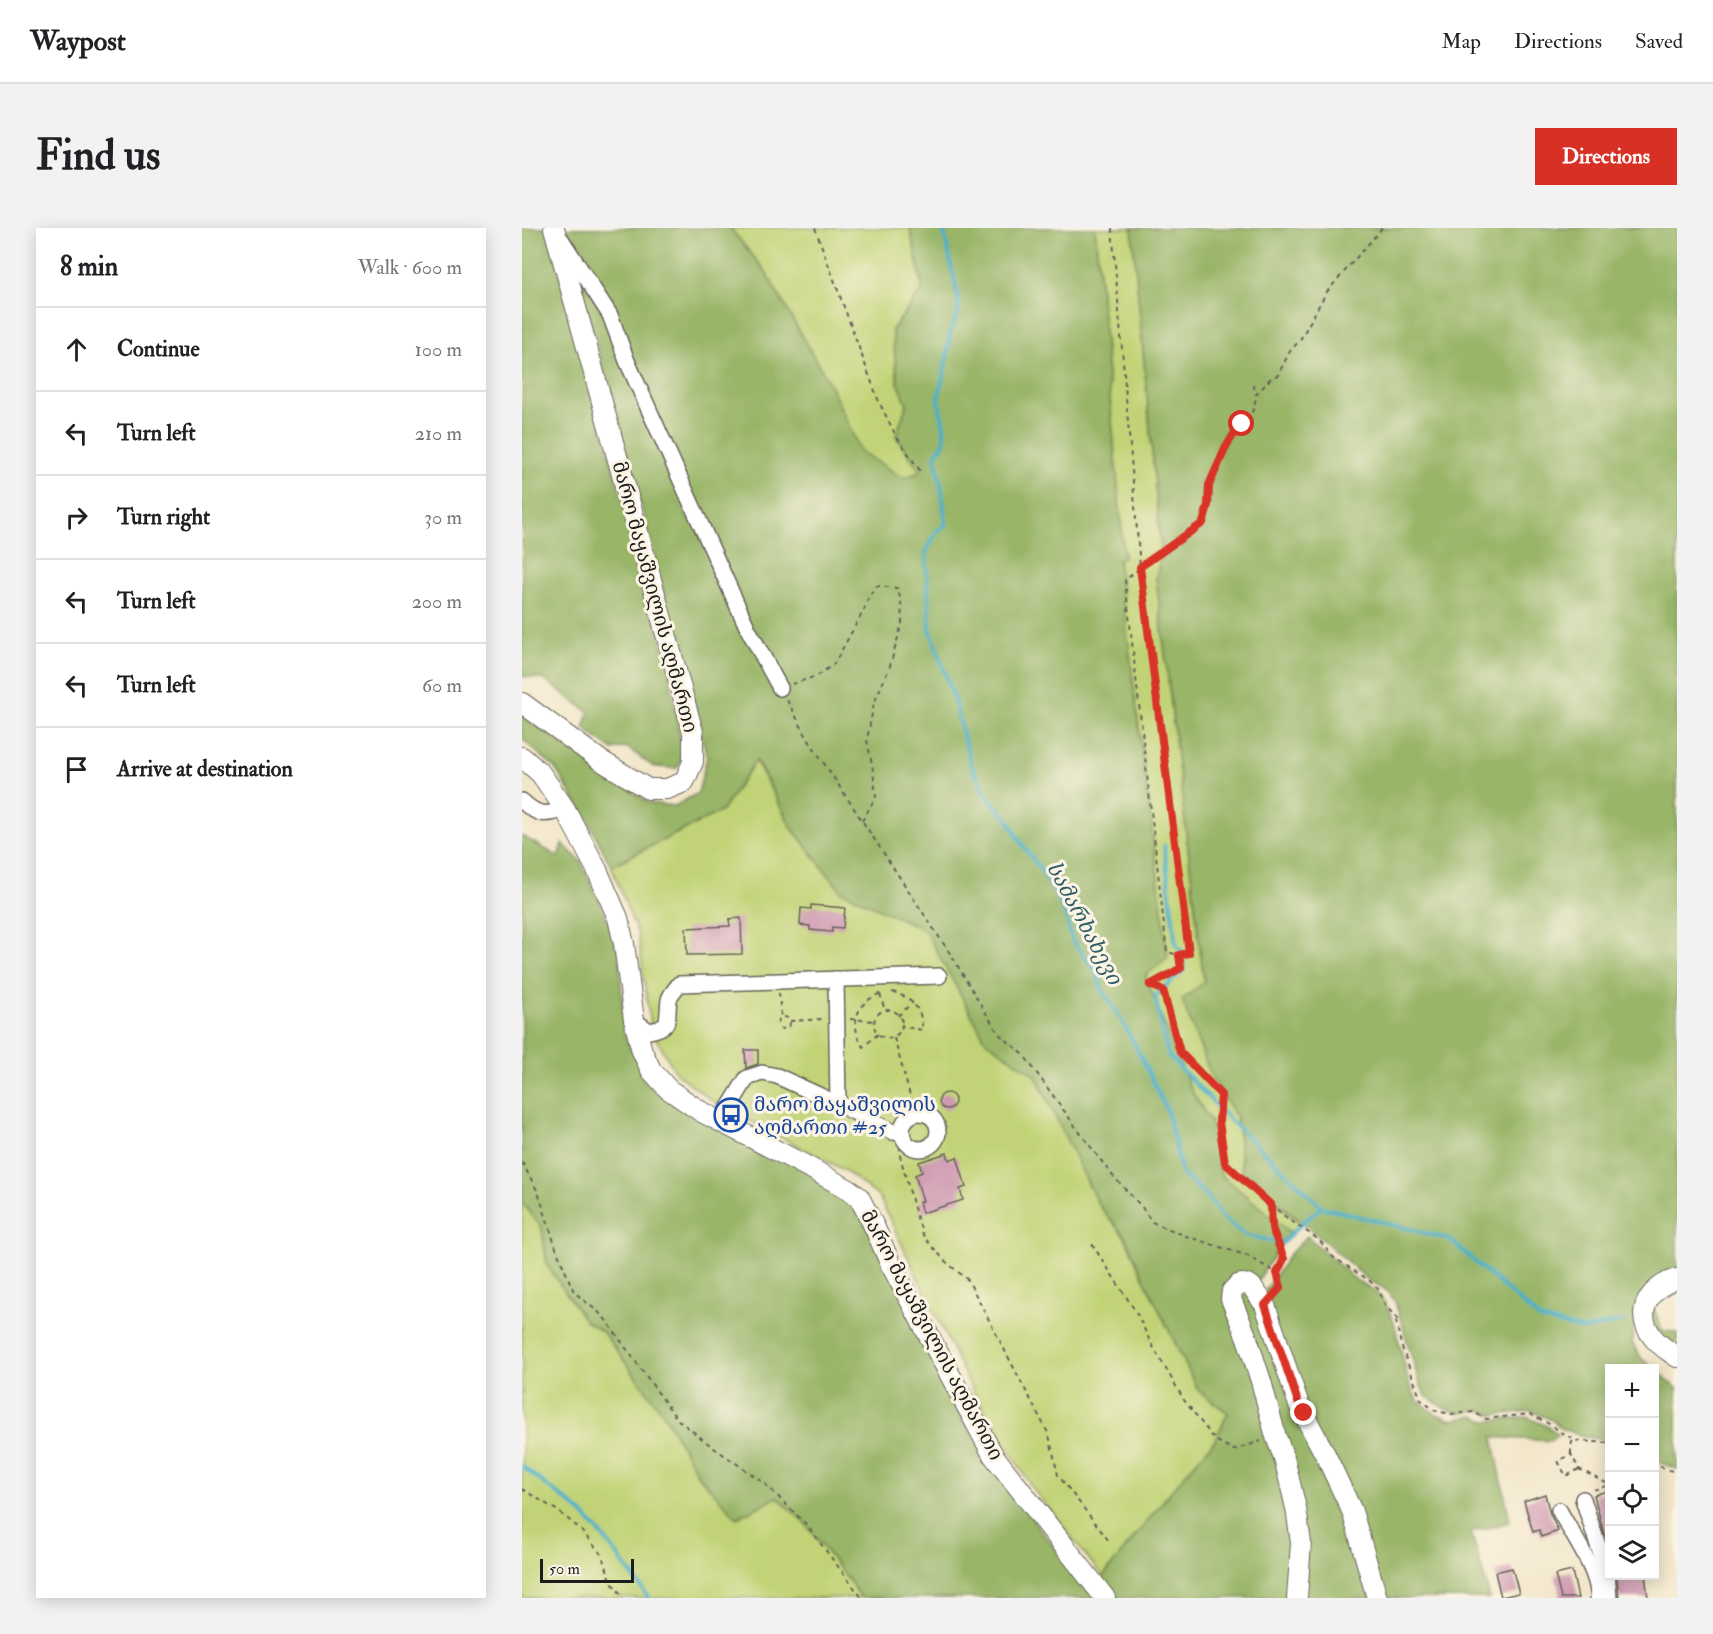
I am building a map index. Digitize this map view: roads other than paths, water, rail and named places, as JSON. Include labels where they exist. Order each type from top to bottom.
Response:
[{"type":"main road","name":"მარო მაყაშვილის აღმართი","points":[[522,702],[600,760],[648,789],[667,789],[684,782],[693,762],[693,732],[554,228]]},
{"type":"main road","name":"მარო მაყაშვილის აღმართი","points":[[522,757],[541,774],[565,809],[597,870],[618,918],[624,944],[634,1020],[644,1058],[659,1081],[676,1095],[720,1122],[812,1169],[859,1197],[891,1265],[993,1455],[1105,1598]]},
{"type":"main road","points":[[1677,1279],[1661,1285],[1654,1291],[1648,1298],[1644,1313],[1645,1322],[1653,1337],[1677,1358]]},
{"type":"main road","points":[[1297,1598],[1299,1531],[1289,1478],[1261,1381],[1231,1299],[1232,1291],[1242,1284],[1250,1285],[1265,1305],[1299,1405],[1352,1511],[1377,1598]]},
{"type":"street","points":[[554,228],[610,315],[627,362],[748,629],[780,688]]},
{"type":"street","points":[[522,801],[538,813],[553,813],[565,809]]},
{"type":"street","points":[[634,1020],[649,1031],[661,1029],[668,1020],[669,997],[680,984],[836,979],[879,988],[939,976]]},
{"type":"street","points":[[836,979],[838,1104]]},
{"type":"street","points":[[720,1122],[747,1078],[762,1073],[777,1076],[838,1104],[903,1136],[908,1144],[919,1149],[926,1148],[935,1140],[938,1128],[933,1118],[923,1113],[915,1113],[904,1122],[903,1136]]},
{"type":"street","points":[[1585,1495],[1607,1573],[1610,1598]]},
{"type":"street","points":[[1559,1510],[1594,1574],[1598,1587],[1598,1598]]},
{"type":"waterway","name":"სამარხახევი","points":[[942,228],[958,298],[958,312],[950,333],[938,399],[944,427],[944,443],[935,455],[946,524],[937,531],[926,552],[930,629],[953,696],[971,765],[986,795],[1007,818],[1023,846],[1055,892],[1065,914],[1073,942],[1096,970],[1102,990],[1134,1043],[1167,1110],[1182,1174],[1206,1195],[1224,1219],[1245,1235],[1282,1243],[1322,1207],[1449,1239],[1540,1319],[1584,1330],[1623,1321]]},
{"type":"waterway","points":[[1164,846],[1176,945],[1182,951],[1184,970],[1155,996],[1168,1055],[1231,1121],[1322,1207]]},
{"type":"waterway","points":[[522,1466],[588,1520],[607,1541],[649,1598]]},
{"type":"place","name":"მარო მაყაშვილის აღმართი #25","points":[[731,1115]]}]
